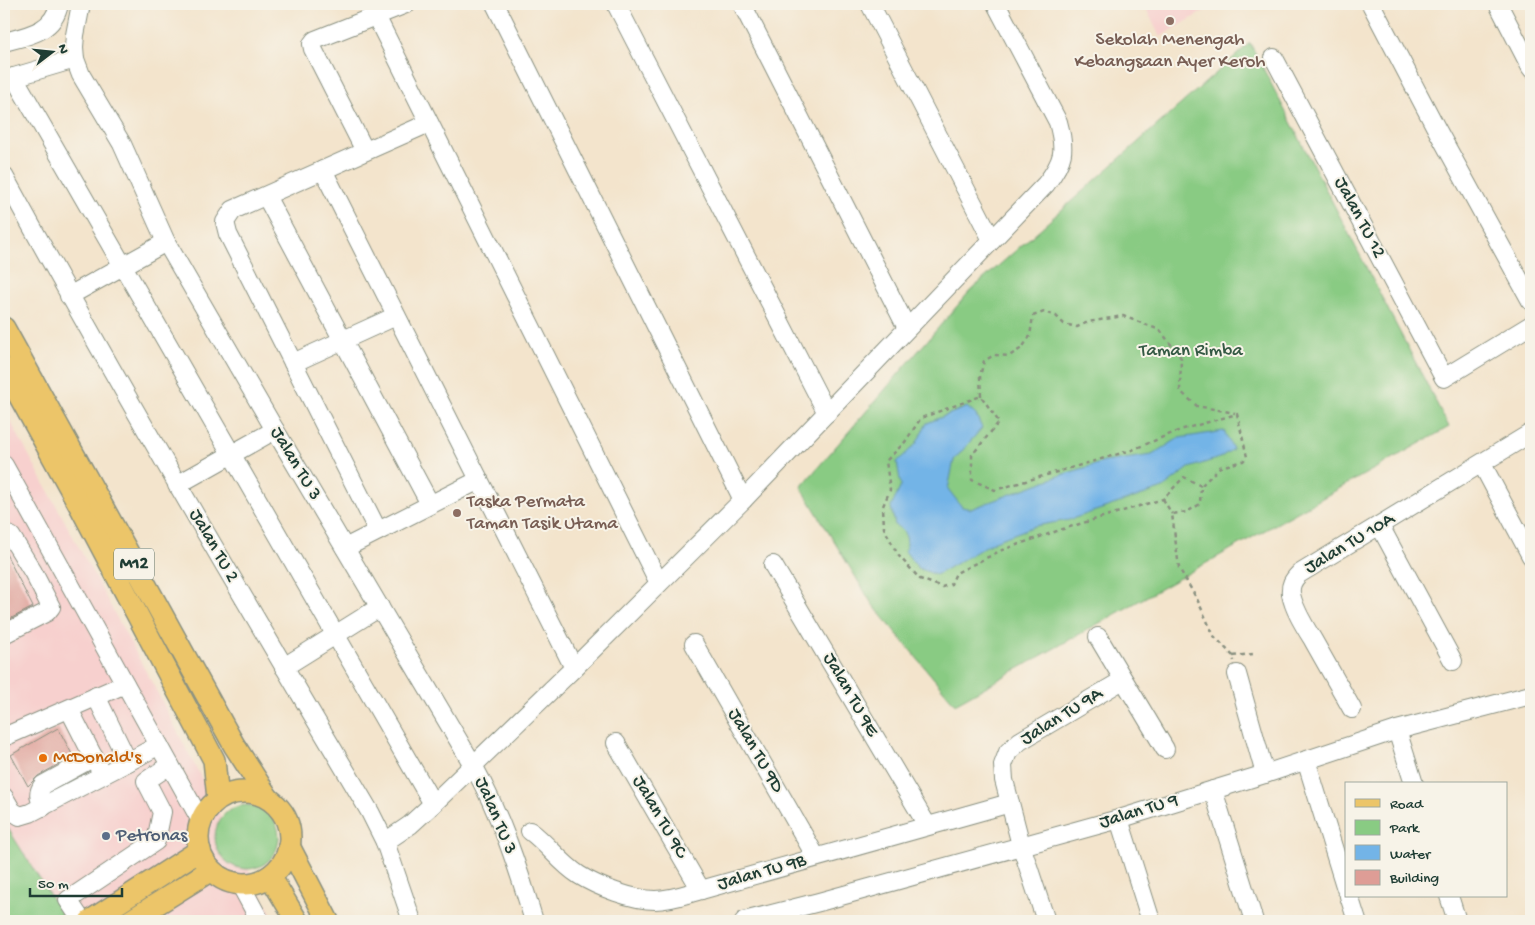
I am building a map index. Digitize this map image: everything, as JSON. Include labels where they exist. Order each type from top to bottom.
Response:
[{"type":"main road","name":"M12","points":[[4,328],[234,745],[268,798],[279,807],[286,819],[290,832],[289,846],[328,921]]},
{"type":"main road","name":"M12","points":[[4,368],[81,508],[214,760],[218,800]]},
{"type":"main road","points":[[268,798],[256,793],[243,791],[230,794],[218,800],[208,809],[201,821],[198,835],[200,850],[204,860],[211,870],[230,882],[240,884],[256,882],[270,876],[282,863],[289,846]]},
{"type":"main road","points":[[90,921],[200,850]]},
{"type":"main road","points":[[130,921],[211,870]]},
{"type":"main road","points":[[270,876],[297,921]]},
{"type":"street","points":[[4,42],[44,28],[53,20],[58,11],[59,4]]},
{"type":"street","name":"Jalan TU 3","points":[[81,4],[75,34],[75,59],[81,75],[122,144],[166,242],[474,765],[495,807],[534,921]]},
{"type":"street","points":[[366,151],[312,44],[316,40],[406,4]]},
{"type":"street","points":[[494,4],[743,500]]},
{"type":"street","points":[[616,4],[827,413]]},
{"type":"street","points":[[742,4],[907,328]]},
{"type":"street","points":[[870,4],[992,240]]},
{"type":"street","points":[[385,842],[410,825],[474,765],[743,500],[1046,184],[1056,170],[1062,156],[1062,140],[1058,122],[996,4]]},
{"type":"street","points":[[1371,4],[1435,126],[1531,301]]},
{"type":"street","points":[[1498,4],[1531,68]]},
{"type":"street","points":[[376,16],[659,583]]},
{"type":"street","name":"Jalan TU 12","points":[[1274,58],[1444,378],[1531,325]]},
{"type":"street","points":[[75,59],[9,79],[123,266],[433,804]]},
{"type":"street","points":[[378,531],[228,234],[225,222],[233,210],[429,123]]},
{"type":"street","points":[[322,170],[574,668]]},
{"type":"street","name":"Jalan TU 2","points":[[4,176],[69,296],[177,485],[370,812],[385,842],[412,921]]},
{"type":"street","points":[[266,196],[430,504]]},
{"type":"street","points":[[69,296],[166,242]]},
{"type":"street","points":[[293,363],[396,316]]},
{"type":"street","points":[[177,485],[275,430]]},
{"type":"street","name":"Jalan TU 10A","points":[[1352,709],[1294,605],[1291,586],[1294,579],[1531,433]]},
{"type":"street","points":[[1482,464],[1531,556]]},
{"type":"street","points":[[5,472],[126,684],[201,821]]},
{"type":"street","points":[[345,548],[479,480]]},
{"type":"street","points":[[1380,526],[1453,661]]},
{"type":"street","points":[[4,534],[11,536],[51,607],[47,612],[4,634]]},
{"type":"street","name":"Jalan TU 9E","points":[[773,565],[927,826]]},
{"type":"street","points":[[284,667],[380,607]]},
{"type":"street","name":"Jalan TU 9A","points":[[1098,637],[1165,749]]},
{"type":"street","name":"Jalan TU 9D","points":[[694,644],[816,857]]},
{"type":"street","points":[[1237,674],[1265,774]]},
{"type":"street","name":"Jalan TU 9A","points":[[1046,921],[1021,845],[1004,780],[1003,765],[1008,752],[1020,741],[1123,680]]},
{"type":"street","points":[[4,737],[126,684]]},
{"type":"street","points":[[96,696],[128,762]]},
{"type":"street","name":"Jalan TU 9","points":[[744,921],[1119,819],[1265,774],[1397,730],[1531,696]]},
{"type":"street","points":[[69,709],[103,775]]},
{"type":"street","points":[[1397,730],[1413,782]]},
{"type":"street","name":"Jalan TU 9C","points":[[616,743],[701,890]]},
{"type":"street","points":[[4,797],[12,811],[20,816],[30,813],[159,745]]},
{"type":"street","points":[[43,807],[38,797],[39,790],[43,785],[94,758]]},
{"type":"street","points":[[1306,760],[1345,885]]},
{"type":"street","points":[[82,921],[68,900],[156,841],[162,812],[146,781],[170,765]]},
{"type":"street","points":[[1213,790],[1254,921]]},
{"type":"street","name":"Jalan TU 9B","points":[[530,831],[541,839],[560,860],[579,875],[604,887],[638,898],[656,900],[701,890],[1010,803]]},
{"type":"street","points":[[1119,819],[1151,921]]},
{"type":"street","points":[[240,884],[260,921]]},
{"type":"street","points":[[1350,898],[1356,921]]},
{"type":"street","points":[[1450,898],[1457,921]]},
{"type":"path","points":[[1044,312],[1056,316],[1064,324],[1077,327],[1088,322],[1123,316],[1160,330],[1181,358],[1180,391],[1197,406],[1237,414],[1180,430],[1132,450],[995,490],[972,480],[972,455],[999,422],[981,396],[980,376],[984,362],[994,355],[1009,356],[1022,348],[1030,336],[1033,316],[1044,312]]},
{"type":"path","points":[[981,396],[921,418],[905,442],[886,461],[890,490],[883,506],[884,528],[898,555],[920,579],[942,586],[951,584],[956,573],[1002,550],[1063,528],[1163,499],[1184,477],[1201,486]]},
{"type":"path","points":[[1172,514],[1187,512],[1200,504],[1201,486],[1220,467],[1243,461],[1247,457],[1237,414]]},
{"type":"path","points":[[1163,499],[1172,514],[1179,568],[1198,599],[1214,636],[1233,656],[1237,674]]},
{"type":"path","points":[[1233,656],[1253,654]]},
{"type":"shaded area","name":"Sekolah Menengah Kebangsaan Ayer Keroh","points":[[1144,4],[1216,4],[1160,37]]},
{"type":"shaded area","points":[[4,409],[156,690],[275,921],[4,921]]},
{"type":"green space","name":"Taman Rimba","points":[[1250,43],[1449,427],[955,704],[872,604],[801,487],[970,291]]},
{"type":"green space","points":[[241,805],[253,805],[270,814],[277,825],[279,837],[277,849],[270,860],[253,869],[241,869],[229,864],[220,855],[215,843],[215,831],[220,819],[229,810]]},
{"type":"green space","points":[[4,822],[64,918],[58,921],[4,921]]},
{"type":"water","points":[[967,407],[976,415],[982,428],[954,460],[948,489],[962,507],[971,509],[1064,474],[1104,462],[1152,455],[1179,438],[1224,431],[1233,449],[1219,458],[1189,468],[1163,488],[1069,520],[1035,526],[995,541],[936,575],[918,568],[905,551],[906,536],[895,525],[891,507],[901,486],[897,462],[916,444],[927,423]]},
{"type":"building","points":[[4,550],[33,607],[4,622]]},
{"type":"building","name":"McDonald's","points":[[58,728],[73,756],[38,776],[28,786],[11,755]]},
{"type":"place","name":"Sekolah Menengah Kebangsaan Ayer Keroh","points":[[1170,21]]},
{"type":"place","name":"Taska Permata Taman Tasik Utama","points":[[457,513]]},
{"type":"place","name":"McDonald's","points":[[43,758]]},
{"type":"place","name":"Petronas","points":[[106,836]]}]
